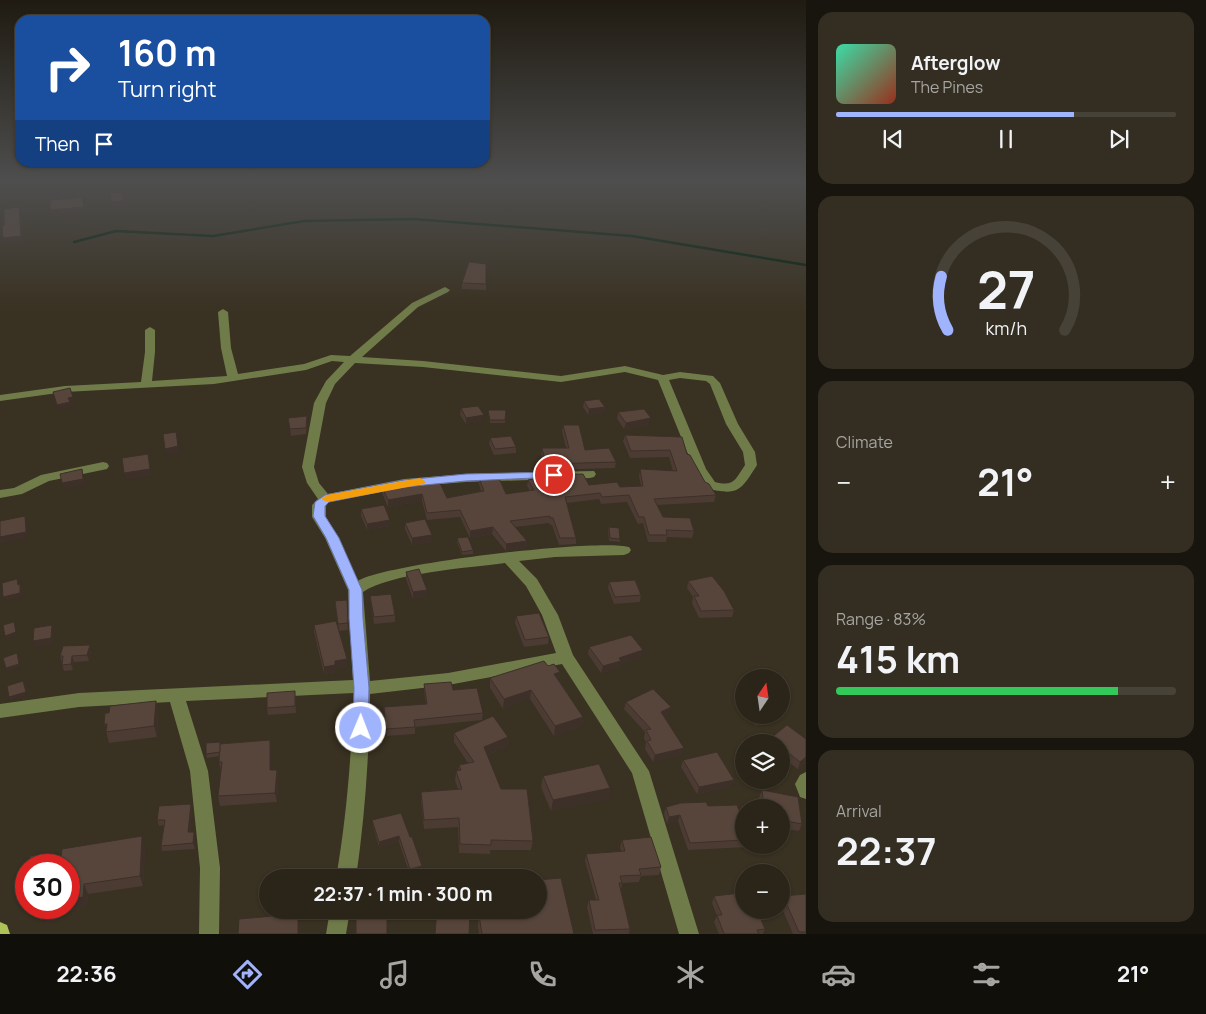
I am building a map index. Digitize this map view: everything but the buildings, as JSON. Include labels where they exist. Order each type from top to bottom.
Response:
[{"type":"street","points":[[325,499],[314,483],[308,467],[320,403],[330,383],[353,359],[415,305],[445,290]]},
{"type":"street","points":[[223,312],[226,348],[233,377]]},
{"type":"street","points":[[146,384],[150,352],[150,330]]},
{"type":"street","points":[[0,398],[65,388],[214,381],[306,367],[331,358],[512,373],[561,379],[625,369],[663,378],[680,375],[699,376],[709,378],[715,383],[732,424],[749,452],[751,465],[738,484],[727,489],[710,484],[700,469],[663,378]]},
{"type":"street","points":[[0,494],[17,491],[45,478],[103,466]]},
{"type":"street","points":[[348,869],[356,822],[360,768],[362,688],[356,618],[356,590],[332,538],[319,516],[319,505],[325,499],[404,483],[466,478],[590,474]]},
{"type":"street","points":[[356,590],[368,582],[398,574],[555,552],[624,550]]},
{"type":"street","points":[[508,558],[532,583],[550,615],[566,657],[640,771],[689,934]]},
{"type":"street","points":[[0,711],[78,700],[350,686],[362,688],[448,679],[566,657]]},
{"type":"street","points":[[176,695],[199,771],[210,868],[208,934]]},
{"type":"street","points":[[806,780],[804,784],[806,790]]},
{"type":"street","points":[[336,934],[338,919]]},
{"type":"waterway","points":[[74,242],[116,231],[213,236],[276,226]]},
{"type":"waterway","points":[[498,226],[632,236],[806,265]]},
{"type":"slow traffic","points":[[327,499],[404,483],[420,482]]},
{"type":"route","points":[[361,728],[362,688],[356,618],[356,590],[344,561],[319,516],[319,505],[325,499],[404,483],[466,478],[554,475]]}]
